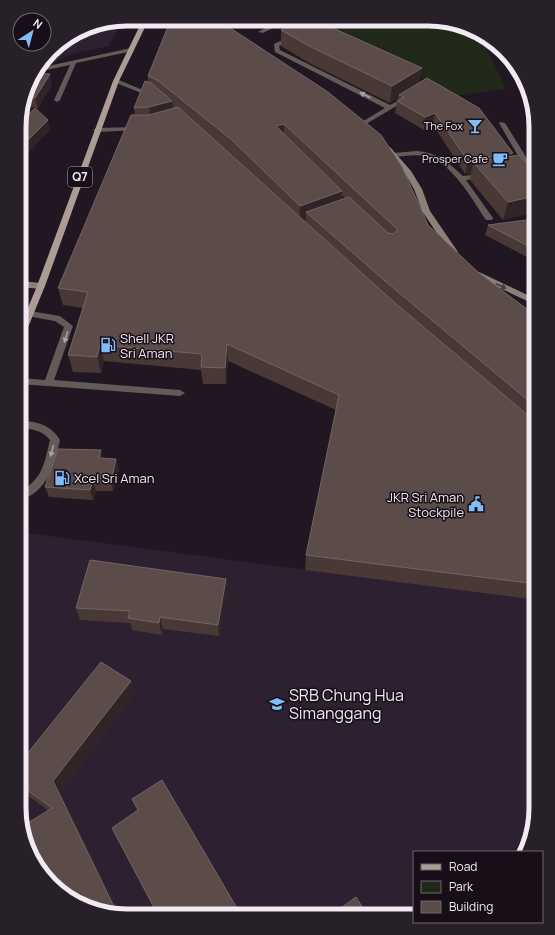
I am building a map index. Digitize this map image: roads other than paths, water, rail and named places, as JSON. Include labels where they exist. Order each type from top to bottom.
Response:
[{"type":"main road","name":"Q7","points":[[26,323],[41,286],[96,130],[116,81],[142,26]]},
{"type":"main road","points":[[384,143],[407,171],[418,189],[426,211],[450,248],[459,258]]},
{"type":"main road","points":[[494,292],[473,272],[491,282],[529,299]]},
{"type":"main road","points":[[26,285],[41,286]]},
{"type":"street","points":[[261,32],[272,26]]},
{"type":"street","points":[[299,26],[314,33]]},
{"type":"street","points":[[307,30],[276,45],[277,51],[390,108]]},
{"type":"street","points":[[45,68],[130,50]]},
{"type":"street","points":[[57,100],[74,62]]},
{"type":"street","points":[[116,81],[144,92],[161,103]]},
{"type":"street","points":[[364,124],[416,93]]},
{"type":"street","points":[[502,123],[525,168],[529,172]]},
{"type":"street","points":[[96,130],[143,129]]},
{"type":"street","points":[[394,155],[416,152],[428,153],[449,166],[461,178],[489,218]]},
{"type":"street","points":[[461,178],[491,173]]},
{"type":"street","points":[[30,314],[57,318],[69,326],[49,382]]},
{"type":"street","points":[[26,381],[180,393]]},
{"type":"street","points":[[26,425],[45,429],[51,433],[55,440],[47,472],[41,483],[26,494]]},
{"type":"place","name":"The Fox","points":[[475,126]]},
{"type":"place","name":"Prosper Cafe","points":[[500,159]]},
{"type":"place","name":"Shell JKR Sri Aman","points":[[108,345]]},
{"type":"place","name":"Xcel Sri Aman","points":[[62,478]]},
{"type":"place","name":"JKR Sri Aman Stockpile","points":[[476,504]]},
{"type":"place","name":"SRB Chung Hua Simanggang","points":[[277,704]]}]
